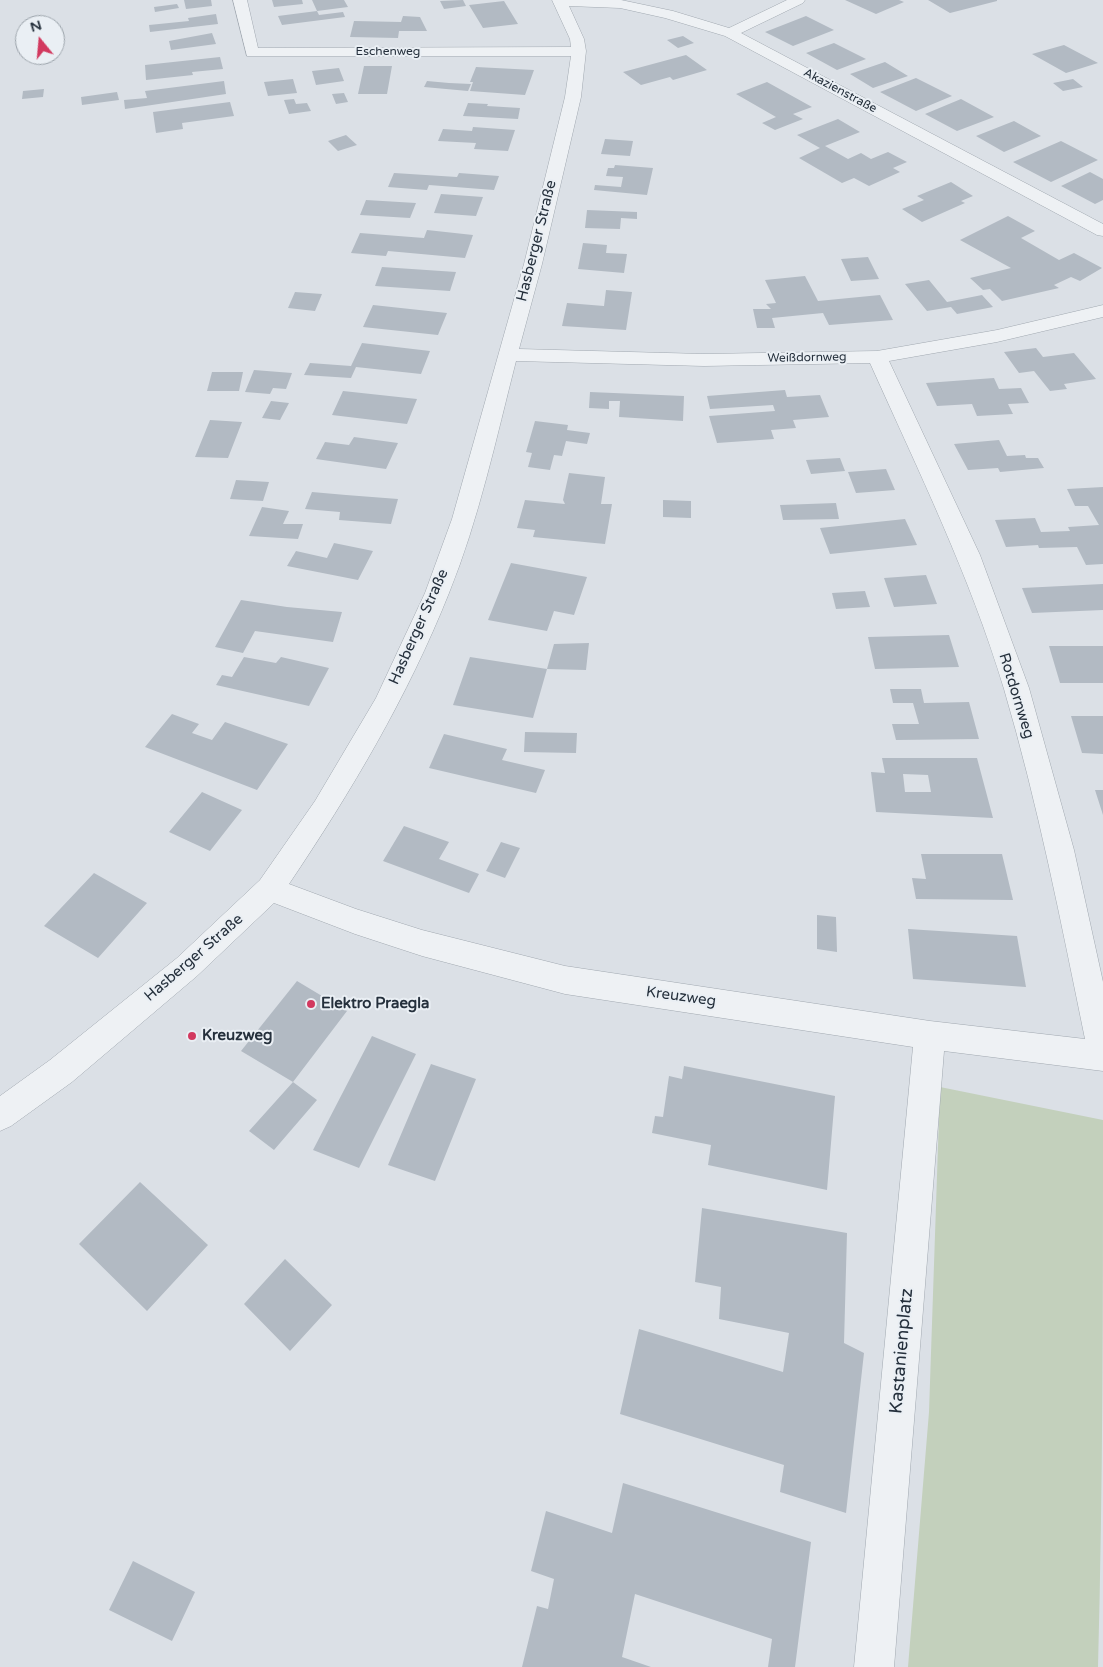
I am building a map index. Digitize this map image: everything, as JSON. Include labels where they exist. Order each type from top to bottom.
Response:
[{"type":"street","name":"Eschenweg","points":[[240,0],[252,53],[579,50]]},
{"type":"street","points":[[730,33],[798,0]]},
{"type":"street","name":"Hasberger Straße","points":[[0,1115],[61,1071],[187,967],[270,889],[325,809],[387,702],[437,593],[463,519],[533,264],[573,97],[579,50],[577,39],[560,1]]},
{"type":"street","name":"Akazienstraße","points":[[560,1],[620,4],[668,14],[730,33],[1103,231]]},
{"type":"street","name":"Weißdornweg","points":[[507,355],[704,360],[877,356],[997,336],[1103,311]]},
{"type":"street","name":"Rotdornweg","points":[[877,356],[968,554],[1016,688],[1060,850],[1103,1054]]},
{"type":"street","name":"Kreuzweg","points":[[270,889],[354,921],[422,943],[565,980],[930,1034],[1103,1054]]},
{"type":"street","name":"Kastanienplatz","points":[[874,1667],[930,1034]]},
{"type":"green space","points":[[940,1087],[1103,1120],[1102,1462],[1098,1667],[908,1667],[929,1412]]},
{"type":"building","points":[[184,0],[211,0],[212,6],[186,9]]},
{"type":"building","points":[[272,0],[302,0],[303,4],[274,7]]},
{"type":"building","points":[[312,0],[344,0],[348,7],[317,11]]},
{"type":"building","points":[[463,0],[466,6],[444,9],[440,1]]},
{"type":"building","points":[[845,0],[899,0],[904,2],[876,14]]},
{"type":"building","points":[[928,0],[997,0],[997,1],[950,13]]},
{"type":"building","points":[[504,1],[518,24],[483,28],[469,5]]},
{"type":"building","points":[[177,4],[179,8],[155,12],[154,7]]},
{"type":"building","points":[[317,11],[319,15],[343,12],[345,17],[282,25],[278,16]]},
{"type":"building","points":[[216,14],[218,24],[150,32],[149,25],[189,21],[188,18]]},
{"type":"building","points":[[403,16],[420,17],[427,31],[399,31],[398,38],[350,37],[354,21],[401,22]]},
{"type":"building","points":[[806,16],[834,30],[793,46],[765,32]]},
{"type":"building","points":[[212,33],[216,44],[171,50],[169,41]]},
{"type":"building","points":[[683,36],[694,43],[678,48],[667,40]]},
{"type":"building","points":[[834,43],[866,59],[837,70],[806,53]]},
{"type":"building","points":[[1064,45],[1098,63],[1066,73],[1032,54]]},
{"type":"building","points":[[686,55],[707,70],[673,80],[670,77],[641,85],[623,72]]},
{"type":"building","points":[[220,57],[223,69],[192,72],[193,75],[146,80],[145,65]]},
{"type":"building","points":[[885,62],[908,76],[873,88],[850,74]]},
{"type":"building","points":[[364,66],[392,66],[387,94],[358,94]]},
{"type":"building","points":[[476,67],[534,70],[525,95],[470,91],[473,82],[470,82]]},
{"type":"building","points":[[339,68],[344,81],[316,85],[312,71]]},
{"type":"building","points":[[916,78],[952,96],[916,111],[880,92]]},
{"type":"building","points":[[293,79],[297,93],[268,96],[264,82]]},
{"type":"building","points":[[1073,79],[1083,87],[1063,91],[1053,83]]},
{"type":"building","points":[[224,81],[226,94],[125,109],[124,100],[147,98],[145,91]]},
{"type":"building","points":[[427,81],[471,84],[468,91],[424,87]]},
{"type":"building","points":[[767,82],[812,107],[793,114],[803,119],[775,130],[762,123],[776,117],[736,94]]},
{"type":"building","points":[[44,89],[43,97],[22,99],[23,91]]},
{"type":"building","points":[[117,92],[119,100],[82,105],[81,97]]},
{"type":"building","points":[[344,93],[348,102],[336,104],[332,94]]},
{"type":"building","points":[[294,99],[296,104],[307,103],[311,111],[289,114],[284,100]]},
{"type":"building","points":[[961,99],[994,117],[957,131],[925,114]]},
{"type":"building","points":[[230,102],[234,116],[182,123],[183,129],[156,133],[153,112]]},
{"type":"building","points":[[468,103],[520,108],[518,119],[463,116]]},
{"type":"building","points":[[838,119],[860,132],[825,146],[848,159],[861,153],[871,159],[888,152],[907,162],[893,168],[900,172],[869,186],[854,178],[842,183],[799,158],[820,148],[797,135]]},
{"type":"building","points":[[1014,121],[1041,136],[1004,152],[976,136]]},
{"type":"building","points":[[473,127],[515,130],[508,151],[474,149],[476,143],[438,141],[443,129],[472,131]]},
{"type":"building","points":[[346,135],[357,145],[338,151],[328,141]]},
{"type":"building","points":[[605,139],[633,141],[630,156],[601,154]]},
{"type":"building","points":[[1061,141],[1098,160],[1051,182],[1013,162]]},
{"type":"building","points":[[615,165],[653,168],[647,195],[594,190],[595,185],[621,187],[623,177],[606,176],[608,168],[614,168]]},
{"type":"building","points":[[1090,172],[1103,179],[1103,200],[1095,204],[1061,186]]},
{"type":"building","points":[[394,173],[457,177],[459,173],[499,176],[494,190],[429,185],[427,190],[388,187]]},
{"type":"building","points":[[951,182],[973,196],[961,201],[965,203],[922,222],[902,209],[924,200],[917,196]]},
{"type":"building","points":[[441,194],[483,197],[476,216],[434,213]]},
{"type":"building","points":[[366,200],[416,203],[410,218],[360,215]]},
{"type":"building","points":[[587,210],[637,212],[637,219],[621,218],[620,229],[585,228]]},
{"type":"building","points":[[1008,216],[1035,231],[1021,238],[1059,260],[1074,253],[1102,268],[1080,281],[1071,277],[1054,285],[1059,288],[1002,301],[990,289],[983,290],[970,278],[1011,268],[960,240]]},
{"type":"building","points":[[427,230],[473,235],[465,258],[388,251],[386,256],[351,253],[360,233],[424,238]]},
{"type":"building","points":[[583,243],[607,245],[606,253],[627,254],[624,273],[578,269]]},
{"type":"building","points":[[868,257],[879,279],[851,281],[841,259]]},
{"type":"building","points":[[382,267],[456,272],[450,291],[375,286]]},
{"type":"building","points":[[805,276],[818,301],[880,295],[893,320],[829,325],[823,313],[772,318],[775,328],[757,328],[753,309],[771,309],[766,304],[776,303],[765,280]]},
{"type":"building","points":[[929,280],[947,302],[982,295],[993,307],[957,314],[951,307],[927,311],[905,284]]},
{"type":"building","points":[[606,290],[632,292],[626,330],[562,326],[567,303],[604,306]]},
{"type":"building","points":[[295,292],[322,294],[315,311],[288,308]]},
{"type":"building","points":[[373,305],[447,313],[438,335],[363,327]]},
{"type":"building","points":[[362,343],[430,351],[421,374],[356,367],[351,378],[304,375],[310,363],[351,366]]},
{"type":"building","points":[[1036,348],[1043,357],[1074,353],[1096,379],[1064,384],[1067,389],[1050,391],[1034,371],[1019,373],[1004,352]]},
{"type":"building","points":[[254,370],[292,373],[286,389],[273,388],[270,394],[245,392]]},
{"type":"building","points":[[212,372],[243,372],[239,391],[207,391]]},
{"type":"building","points":[[994,378],[999,389],[1021,388],[1029,403],[1008,404],[1013,414],[977,416],[972,404],[937,406],[926,383]]},
{"type":"building","points":[[785,390],[787,397],[820,395],[829,417],[793,420],[796,428],[771,430],[774,439],[717,443],[709,416],[775,411],[773,405],[710,409],[707,396]]},
{"type":"building","points":[[343,391],[417,399],[407,424],[332,415]]},
{"type":"building","points":[[590,392],[684,396],[683,421],[619,417],[620,401],[609,401],[609,409],[589,408]]},
{"type":"building","points":[[271,401],[289,403],[280,420],[262,418]]},
{"type":"building","points":[[210,420],[242,422],[228,458],[195,457]]},
{"type":"building","points":[[535,421],[568,425],[567,430],[590,433],[587,444],[566,441],[562,456],[554,455],[550,470],[528,467],[532,453],[526,452]]},
{"type":"building","points":[[354,437],[398,443],[386,469],[316,459],[325,442],[349,445]]},
{"type":"building","points":[[999,440],[1007,456],[1025,455],[1026,458],[1038,458],[1044,468],[1000,472],[998,468],[968,470],[954,444]]},
{"type":"building","points":[[840,458],[845,471],[811,474],[806,460]]},
{"type":"building","points":[[886,469],[895,490],[856,493],[848,472]]},
{"type":"building","points":[[569,473],[605,477],[601,504],[612,504],[605,544],[533,537],[535,530],[517,528],[525,500],[565,504],[563,500]]},
{"type":"building","points":[[236,480],[269,482],[263,501],[230,499]]},
{"type":"building","points":[[1103,487],[1103,564],[1086,565],[1077,547],[1039,548],[1038,545],[1006,547],[995,520],[1035,518],[1041,532],[1070,531],[1068,527],[1099,525],[1088,506],[1075,506],[1067,489]]},
{"type":"building","points":[[312,492],[398,499],[391,524],[339,520],[340,512],[305,509]]},
{"type":"building","points":[[663,500],[691,501],[691,518],[663,517]]},
{"type":"building","points":[[836,503],[839,519],[783,520],[780,505]]},
{"type":"building","points":[[262,507],[289,511],[283,524],[303,524],[298,539],[249,536]]},
{"type":"building","points":[[905,519],[917,545],[830,554],[820,528]]},
{"type":"building","points":[[334,543],[373,551],[358,580],[287,566],[296,551],[327,558]]},
{"type":"building","points":[[511,563],[587,577],[574,615],[554,611],[547,631],[488,620]]},
{"type":"building","points":[[926,575],[937,604],[894,607],[884,578]]},
{"type":"building","points":[[1103,584],[1103,610],[1032,613],[1022,588]]},
{"type":"building","points":[[865,591],[870,607],[836,609],[832,593]]},
{"type":"building","points":[[241,600],[287,607],[342,612],[333,642],[255,631],[243,653],[215,647]]},
{"type":"building","points":[[949,635],[959,667],[875,669],[868,637]]},
{"type":"building","points":[[589,643],[586,670],[547,669],[554,644]]},
{"type":"building","points":[[1049,646],[1103,646],[1103,683],[1060,683]]},
{"type":"building","points":[[244,657],[276,663],[281,657],[329,668],[309,706],[216,685],[222,675],[232,677]]},
{"type":"building","points":[[470,657],[547,669],[533,718],[453,705]]},
{"type":"building","points":[[890,689],[921,689],[924,703],[969,702],[979,739],[896,740],[892,724],[919,724],[913,703],[893,703]]},
{"type":"building","points":[[172,714],[199,724],[192,733],[212,740],[225,722],[288,744],[257,790],[145,747]]},
{"type":"building","points":[[1071,716],[1103,716],[1103,754],[1082,753]]},
{"type":"building","points":[[525,732],[577,733],[576,753],[524,752]]},
{"type":"building","points":[[444,734],[507,749],[502,760],[545,770],[536,793],[429,768]]},
{"type":"building","points":[[882,758],[977,758],[993,818],[876,812],[871,772],[885,773]],"holes":[[[903,774],[928,775],[931,792],[905,792]]]},
{"type":"building","points":[[1095,790],[1103,790],[1103,815]]},
{"type":"building","points":[[202,792],[242,810],[210,851],[169,832]]},
{"type":"building","points":[[404,826],[449,842],[439,859],[479,874],[469,893],[383,861]]},
{"type":"building","points":[[501,842],[520,848],[505,878],[486,871]]},
{"type":"building","points":[[921,854],[1002,854],[1013,900],[916,899],[912,878],[926,879]]},
{"type":"building","points":[[94,873],[147,903],[98,958],[44,926]]},
{"type":"building","points":[[817,915],[836,917],[837,952],[817,949]]},
{"type":"building","points":[[908,929],[1017,936],[1026,987],[913,979]]},
{"type":"building","points":[[297,981],[347,1011],[293,1082],[241,1051]]},
{"type":"building","points":[[372,1036],[416,1054],[359,1168],[313,1150]]},
{"type":"building","points":[[431,1064],[476,1079],[435,1181],[388,1165]]},
{"type":"building","points":[[684,1066],[835,1096],[827,1190],[708,1165],[711,1145],[652,1133],[655,1116],[663,1117],[669,1076],[682,1079]]},
{"type":"building","points":[[293,1082],[317,1100],[274,1150],[249,1131]]},
{"type":"building","points":[[140,1182],[208,1245],[147,1311],[79,1244]]},
{"type":"building","points":[[702,1208],[847,1233],[844,1343],[864,1353],[846,1513],[780,1492],[784,1465],[620,1414],[639,1329],[783,1372],[789,1333],[719,1319],[721,1287],[695,1282]]},
{"type":"building","points":[[285,1259],[332,1305],[290,1351],[244,1304]]},
{"type":"building","points":[[623,1483],[811,1542],[795,1667],[768,1667],[772,1639],[635,1594],[622,1657],[651,1667],[522,1667],[537,1606],[548,1609],[554,1579],[531,1571],[546,1511],[612,1533]]},
{"type":"building","points":[[133,1561],[195,1592],[172,1641],[109,1610]]},
{"type":"place","name":"Elektro Praegla","points":[[311,1004]]},
{"type":"place","name":"Kreuzweg","points":[[192,1036]]}]
